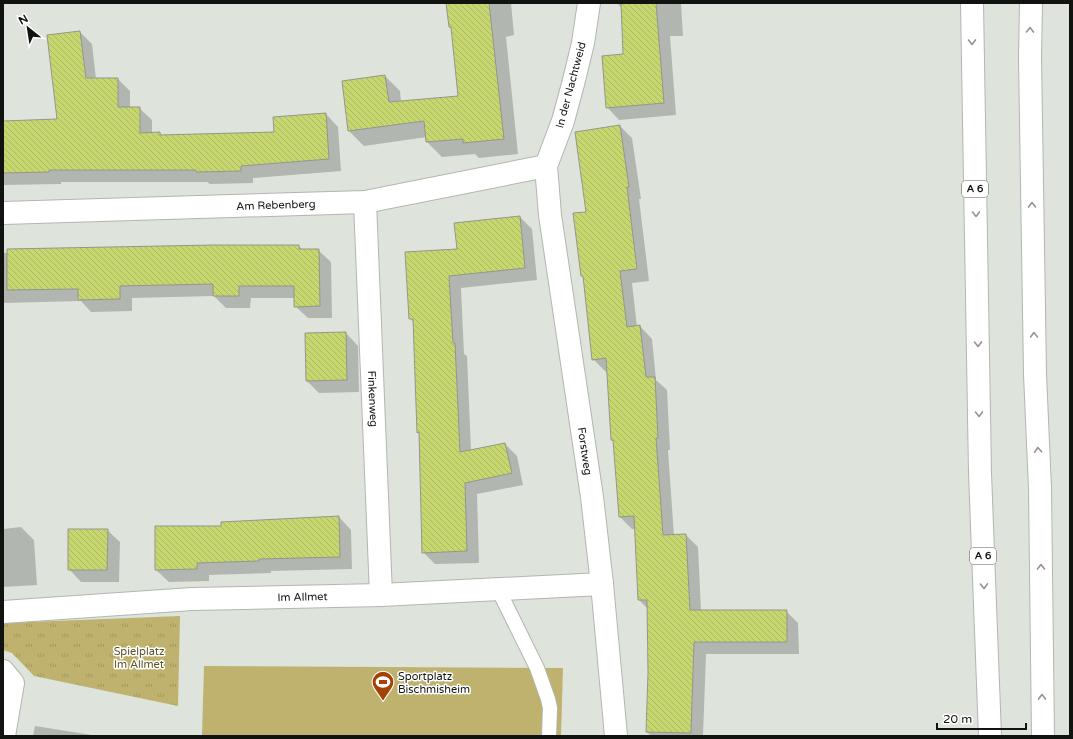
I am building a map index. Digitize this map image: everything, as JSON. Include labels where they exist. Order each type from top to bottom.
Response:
[{"type":"main road","name":"In der Nachtweid","points":[[546,166],[563,121],[573,84],[583,43],[589,3]]},
{"type":"main road","name":"A 6","points":[[972,3],[980,473],[990,736]]},
{"type":"main road","points":[[1031,3],[1030,57],[1034,374],[1040,489],[1043,736]]},
{"type":"main road","name":"Am Rebenberg","points":[[3,213],[365,202],[546,166]]},
{"type":"main road","name":"Forstweg","points":[[546,166],[550,215],[592,497],[602,584],[616,736]]},
{"type":"main road","name":"Finkenweg","points":[[365,202],[381,595]]},
{"type":"main road","name":"Im Allmet","points":[[3,612],[192,599],[381,595],[602,584]]},
{"type":"main road","points":[[3,671],[12,683],[4,736]]},
{"type":"lane","points":[[498,589],[537,668],[548,699],[550,708],[549,736]]},
{"type":"green space","name":"Spielplatz Im Allmet","points":[[180,616],[178,706],[34,676],[12,653],[3,650],[3,623]]},
{"type":"green space","name":"Sportplatz Bischmisheim","points":[[204,666],[563,668],[561,736],[202,736]]},
{"type":"building","points":[[446,3],[489,3],[504,139],[463,143],[463,139],[426,142],[424,121],[348,131],[342,81],[385,75],[389,102],[458,96],[451,27],[449,27]]},
{"type":"building","points":[[621,3],[656,3],[664,103],[606,108],[602,56],[623,54]]},
{"type":"building","points":[[80,31],[86,78],[118,78],[118,107],[140,107],[140,133],[160,132],[160,135],[274,132],[273,117],[326,113],[329,159],[241,166],[241,171],[196,172],[196,170],[49,170],[49,172],[3,173],[3,121],[57,119],[47,35]]},
{"type":"building","points":[[620,125],[629,187],[627,187],[637,269],[620,271],[627,327],[640,325],[646,377],[655,377],[658,438],[656,438],[663,535],[686,534],[690,610],[787,610],[787,642],[694,642],[691,733],[646,732],[648,673],[647,600],[638,600],[634,516],[619,517],[613,440],[611,440],[606,358],[592,360],[583,276],[581,276],[573,213],[586,212],[575,132]]},
{"type":"building","points":[[520,216],[525,268],[449,276],[453,343],[455,343],[460,452],[505,443],[512,473],[465,483],[467,551],[422,553],[419,432],[417,433],[413,319],[409,319],[405,252],[457,249],[454,223]]},
{"type":"building","points":[[299,245],[299,249],[319,249],[320,306],[294,307],[294,286],[239,286],[239,296],[213,296],[213,284],[120,286],[120,299],[78,300],[78,289],[7,290],[7,249]]},
{"type":"building","points":[[346,332],[347,380],[306,381],[305,333]]},
{"type":"building","points":[[339,516],[340,557],[259,559],[259,561],[197,563],[197,569],[155,570],[155,526],[221,526],[221,522]]},
{"type":"building","points":[[68,529],[108,529],[107,570],[68,570]]},
{"type":"place","name":"Sportplatz Bischmisheim","points":[[383,702]]}]
